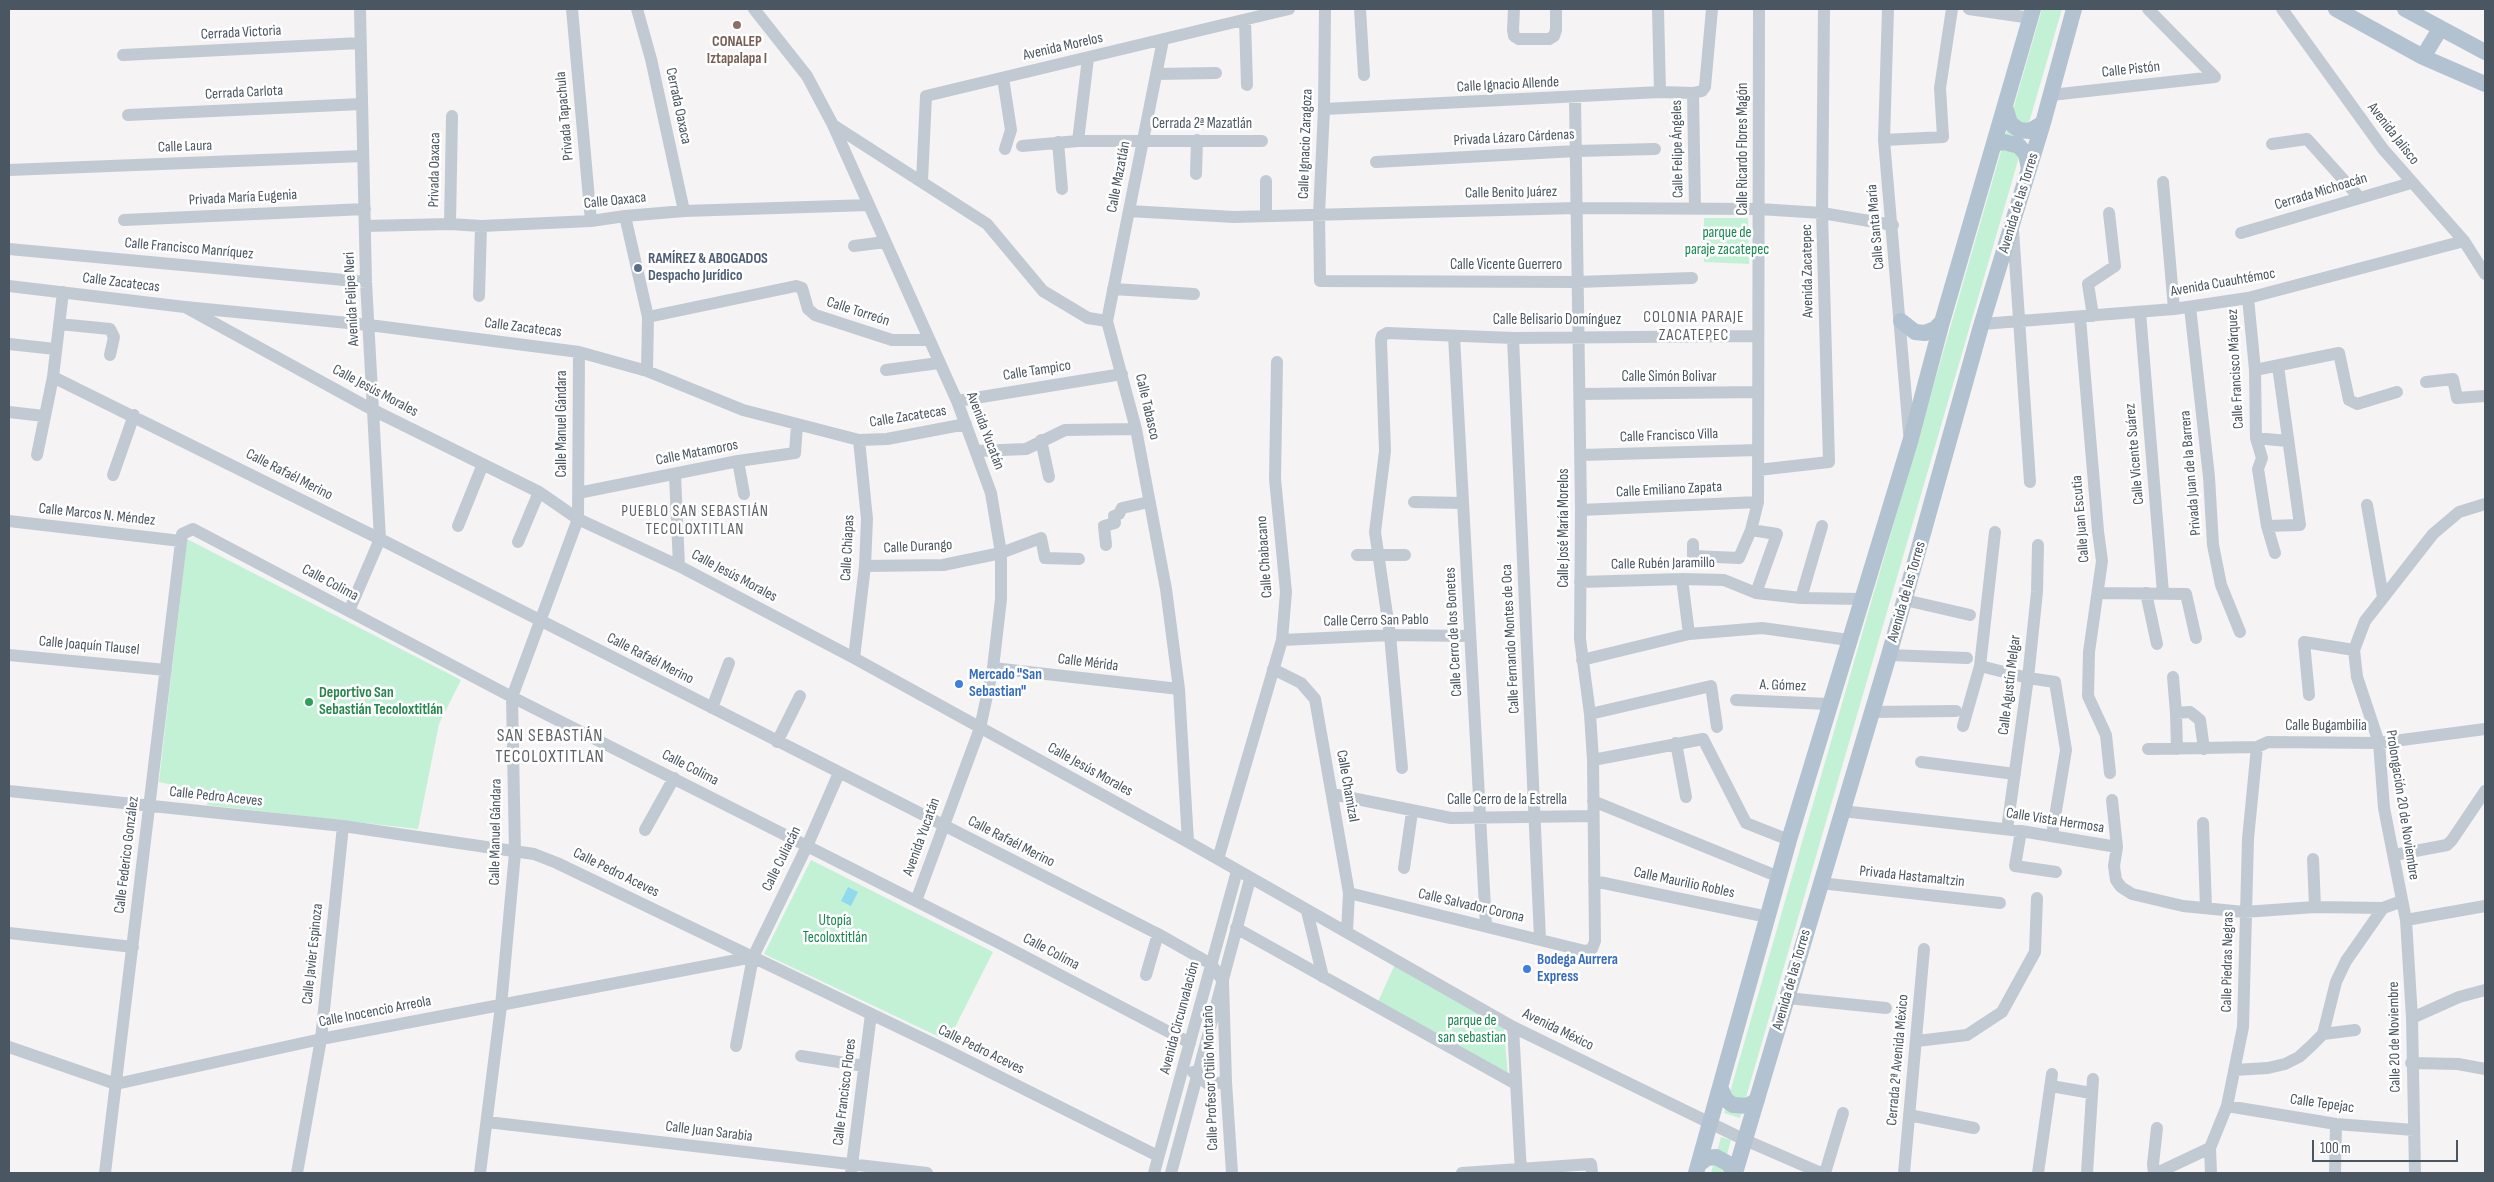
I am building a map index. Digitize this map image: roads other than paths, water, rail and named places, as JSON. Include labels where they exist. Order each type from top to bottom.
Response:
[{"type":"main road","name":"Avenida de las Torres","points":[[1734,1173],[1889,655],[1982,324],[2013,227],[2074,9]]},
{"type":"main road","points":[[2336,9],[2423,57],[2485,84]]},
{"type":"main road","points":[[2405,9],[2485,52]]},
{"type":"main road","points":[[1697,1169],[1789,840],[1910,442],[1942,322],[2032,13]]},
{"type":"main road","points":[[2423,57],[2440,29]]},
{"type":"main road","points":[[2005,107],[2007,118],[2019,130],[2030,131],[2043,123]]},
{"type":"main road","points":[[1994,144],[2004,142],[2019,146],[2026,154],[2029,169]]},
{"type":"main road","points":[[1901,321],[1910,329],[1925,333],[1935,329],[1942,322]]},
{"type":"main road","points":[[1720,1087],[1723,1096],[1733,1105],[1748,1106],[1757,1100]]},
{"type":"main road","points":[[1697,1169],[1711,1157],[1721,1158],[1729,1164],[1734,1173]]},
{"type":"street","name":"Avenida Felipe Neri","points":[[349,611],[380,539],[366,282],[360,9]]},
{"type":"street","name":"Privada Tapachula","points":[[572,9],[591,221]]},
{"type":"street","name":"Cerrada Oaxaca","points":[[636,9],[651,59],[684,211]]},
{"type":"street","name":"Avenida Yucatán","points":[[754,9],[807,76],[833,125],[957,401],[991,493],[1001,552],[999,625],[993,668],[980,728],[916,901]]},
{"type":"street","name":"Avenida Morelos","points":[[922,181],[926,96],[1289,9]]},
{"type":"street","name":"Calle Ignacio Zaragoza","points":[[1320,281],[1319,214],[1324,109],[1325,9]]},
{"type":"street","points":[[1360,9],[1364,75]]},
{"type":"street","points":[[1514,9],[1512,30],[1514,36],[1518,39],[1549,39],[1554,36],[1556,30],[1556,9]]},
{"type":"street","points":[[1658,9],[1660,92]]},
{"type":"street","name":"Calle Felipe Ángeles","points":[[1695,208],[1693,93],[1702,92],[1705,87],[1712,9]]},
{"type":"street","name":"Calle Ricardo Flores Magón","points":[[1693,544],[1693,556],[1739,558],[1751,530],[1758,502],[1759,9]]},
{"type":"street","name":"Avenida Zacatepec","points":[[1758,470],[1829,462],[1822,213],[1824,9]]},
{"type":"street","name":"Calle Santa María","points":[[1888,9],[1884,140],[1893,225],[1910,442]]},
{"type":"street","points":[[1884,140],[1943,137],[1940,88],[1952,9]]},
{"type":"street","points":[[1969,9],[2032,13]]},
{"type":"street","name":"Calle Pistón","points":[[2051,95],[2214,77],[2148,9]]},
{"type":"street","name":"Avenida Jalisco","points":[[2282,9],[2368,129],[2411,183],[2464,241],[2485,274]]},
{"type":"street","points":[[1245,20],[1247,85]]},
{"type":"street","name":"Calle Mazatlán","points":[[1107,320],[1163,40]]},
{"type":"street","name":"Cerrada Victoria","points":[[123,55],[360,43]]},
{"type":"street","points":[[1078,141],[1088,58]]},
{"type":"street","points":[[1156,74],[1216,73]]},
{"type":"street","points":[[1003,78],[1011,130],[1005,149]]},
{"type":"street","name":"Calle Ignacio Allende","points":[[1324,109],[1575,98],[1660,92],[1693,93]]},
{"type":"street","name":"Calle José María Morelos","points":[[1575,98],[1582,510],[1580,639],[1590,714],[1595,942],[1592,949],[1585,951]]},
{"type":"street","name":"Cerrada Carlota","points":[[128,115],[362,104]]},
{"type":"street","name":"Privada Oaxaca","points":[[450,224],[452,116]]},
{"type":"street","points":[[833,125],[987,224],[1043,291],[1088,318],[1107,320]]},
{"type":"street","points":[[2272,144],[2307,139],[2359,197]]},
{"type":"street","points":[[1196,174],[1197,140]]},
{"type":"street","name":"Cerrada 2ª Mazatlán","points":[[1022,146],[1078,141],[1262,140]]},
{"type":"street","points":[[1058,142],[1062,189]]},
{"type":"street","name":"Privada Lázaro Cárdenas","points":[[1376,162],[1576,151],[1655,149]]},
{"type":"street","name":"Calle Laura","points":[[9,170],[362,156]]},
{"type":"street","points":[[1266,182],[1266,214]]},
{"type":"street","points":[[2162,182],[2174,309]]},
{"type":"street","name":"Cerrada Michoacán","points":[[2241,234],[2359,197],[2411,183]]},
{"type":"street","name":"Calle Oaxaca","points":[[365,226],[450,224],[481,226],[591,221],[684,211],[869,205]]},
{"type":"street","name":"Calle Benito Juárez","points":[[1129,211],[1234,217],[1266,214],[1577,208],[1759,208],[1822,213],[1893,225]]},
{"type":"street","name":"Privada María Eugenia","points":[[124,220],[365,209]]},
{"type":"street","name":"Calle Juan Escutia","points":[[2109,212],[2116,266],[2088,284],[2087,317],[2102,561],[2099,593],[2088,652],[2088,696],[2106,735],[2110,773]]},
{"type":"street","points":[[626,216],[648,317],[647,371]]},
{"type":"street","points":[[479,296],[481,226]]},
{"type":"street","points":[[2013,227],[2030,482]]},
{"type":"street","name":"Avenida Cuauhtémoc","points":[[1982,324],[2174,309],[2248,298],[2464,241]]},
{"type":"street","points":[[854,246],[885,242]]},
{"type":"street","name":"Calle Francisco Manríquez","points":[[9,249],[366,282]]},
{"type":"street","points":[[2472,253],[2485,251]]},
{"type":"street","name":"Calle Vicente Guerrero","points":[[1320,281],[1578,282],[1692,278]]},
{"type":"street","name":"Calle Zacatecas","points":[[9,286],[185,307],[369,325],[579,352],[647,371],[743,410],[859,440],[887,440],[966,424]]},
{"type":"street","name":"Calle Torreón","points":[[648,317],[796,286],[802,288],[808,309],[815,315],[892,340],[929,340]]},
{"type":"street","points":[[1113,289],[1194,294]]},
{"type":"street","name":"Calle Zacatecas","points":[[37,456],[53,377],[63,292]]},
{"type":"street","name":"Calle Francisco Márquez","points":[[2248,298],[2255,370],[2256,438],[2262,458],[2258,469],[2267,526],[2275,554]]},
{"type":"street","name":"Calle Jesús Morales","points":[[185,307],[373,410],[539,492],[578,519],[679,566],[854,658],[1188,842],[1237,871]]},
{"type":"street","name":"Privada Juan de la Barrera","points":[[2190,307],[2209,478],[2213,545],[2222,585],[2240,632]]},
{"type":"street","name":"Calle Vicente Suárez","points":[[2140,312],[2163,593]]},
{"type":"street","name":"Calle Tabasco","points":[[1107,320],[1136,429],[1166,589],[1179,690],[1188,842]]},
{"type":"street","points":[[59,324],[110,330],[114,337],[110,355]]},
{"type":"street","name":"Calle Belisario Domínguez","points":[[1377,554],[1375,532],[1385,451],[1381,340],[1387,333],[1514,338],[1758,336]]},
{"type":"street","name":"Calle Cerro de los Bonetes","points":[[1454,336],[1486,926]]},
{"type":"street","name":"Calle Fernando Montes de Oca","points":[[1514,338],[1540,939]]},
{"type":"street","points":[[9,344],[55,349]]},
{"type":"street","name":"Calle Manuel Gándara","points":[[480,1173],[500,1006],[515,853],[512,696],[578,519],[579,352]]},
{"type":"street","points":[[2255,370],[2339,353],[2349,400],[2357,404],[2397,392]]},
{"type":"street","name":"Calle Chabacano","points":[[1218,859],[1282,640],[1286,592],[1275,479],[1276,362]]},
{"type":"street","points":[[886,370],[939,363]]},
{"type":"street","points":[[2267,526],[2300,525],[2278,366]]},
{"type":"street","name":"Calle Tampico","points":[[957,401],[1122,374]]},
{"type":"street","name":"Calle Rafaél Merino","points":[[53,377],[134,415],[380,539],[839,774],[1158,934],[1211,964],[1224,981]]},
{"type":"street","points":[[2426,382],[2453,379],[2457,398],[2485,396]]},
{"type":"street","name":"Calle Simón Bolivar","points":[[1580,394],[1758,392]]},
{"type":"street","points":[[9,412],[44,416]]},
{"type":"street","points":[[113,475],[134,415]]},
{"type":"street","name":"Calle Matamoros","points":[[578,493],[738,461],[794,453],[797,425]]},
{"type":"street","points":[[977,451],[1026,449],[1065,430],[1136,429]]},
{"type":"street","name":"Calle Francisco Márquez","points":[[2256,438],[2287,441]]},
{"type":"street","name":"Calle Chiapas","points":[[854,658],[865,566],[867,519],[859,440]]},
{"type":"street","points":[[1042,440],[1049,477]]},
{"type":"street","name":"Calle Francisco Villa","points":[[1581,455],[1758,450]]},
{"type":"street","points":[[738,461],[744,494]]},
{"type":"street","points":[[458,526],[483,464]]},
{"type":"street","points":[[675,474],[679,566]]},
{"type":"street","points":[[518,542],[539,492]]},
{"type":"street","points":[[1106,545],[1104,526],[1115,523],[1114,516],[1119,514],[1122,508],[1149,502]]},
{"type":"street","points":[[1414,502],[1463,503]]},
{"type":"street","name":"Calle Emiliano Zapata","points":[[1582,510],[1758,502]]},
{"type":"street","name":"Prolongación 20 de Noviembre","points":[[2402,901],[2384,808],[2379,743],[2357,676],[2354,650],[2365,622],[2411,560],[2447,521],[2459,512],[2485,504]]},
{"type":"street","points":[[2367,505],[2383,597]]},
{"type":"street","name":"Calle Marcos N. Méndez","points":[[9,522],[181,541]]},
{"type":"street","points":[[1801,598],[1822,526]]},
{"type":"street","name":"Calle Colima","points":[[181,541],[182,534],[193,529],[512,696],[916,901],[1190,1043]]},
{"type":"street","points":[[1751,530],[1777,534],[1756,593]]},
{"type":"street","points":[[1963,726],[1980,666],[1995,532]]},
{"type":"street","name":"Calle Durango","points":[[865,566],[943,565],[1001,552],[1041,538],[1045,558],[1079,559]]},
{"type":"street","name":"Calle Federico González","points":[[105,1173],[181,541]]},
{"type":"street","name":"Calle Agustín Melgar","points":[[2007,829],[2028,678],[2037,592],[2038,545]]},
{"type":"street","points":[[1377,554],[1390,635],[1402,768]]},
{"type":"street","points":[[1357,555],[1406,555]]},
{"type":"street","points":[[1682,579],[1690,634]]},
{"type":"street","name":"Calle Rubén Jaramillo","points":[[1580,582],[1682,579],[1724,580],[1756,593],[1801,598],[1862,599]]},
{"type":"street","points":[[2099,593],[2186,594],[2196,638]]},
{"type":"street","points":[[2146,593],[2157,644]]},
{"type":"street","points":[[1905,600],[1970,615]]},
{"type":"street","points":[[1582,660],[1690,634],[1762,628],[1849,640]]},
{"type":"street","name":"Calle Cerro San Pablo","points":[[1282,640],[1390,635],[1470,636]]},
{"type":"street","points":[[2309,695],[2304,642],[2354,650]]},
{"type":"street","name":"Calle Joaquín Tlausel","points":[[9,655],[166,670]]},
{"type":"street","points":[[1889,655],[1967,658]]},
{"type":"street","points":[[712,708],[729,663]]},
{"type":"street","points":[[1980,666],[2028,678],[2055,682],[2066,750],[2052,835]]},
{"type":"street","name":"Calle Mérida","points":[[993,668],[1179,690]]},
{"type":"street","name":"Calle Chamizal","points":[[1273,670],[1301,683],[1315,699],[1349,893],[1347,931]]},
{"type":"street","points":[[2174,677],[2177,749]]},
{"type":"street","points":[[1590,714],[1711,686],[1717,727]]},
{"type":"street","points":[[777,742],[800,696]]},
{"type":"street","name":"A. Gómez","points":[[1736,700],[1829,704]]},
{"type":"street","points":[[1872,712],[1956,711]]},
{"type":"street","points":[[2176,713],[2190,712],[2200,720],[2204,749]]},
{"type":"street","name":"Calle Bugambilia","points":[[2148,749],[2257,747],[2268,742],[2379,743],[2485,729]]},
{"type":"street","points":[[1592,760],[1703,739],[1746,823],[1789,840]]},
{"type":"street","points":[[1676,743],[1686,797]]},
{"type":"street","name":"Calle Piedras Negras","points":[[2210,1173],[2210,1148],[2227,1106],[2236,1070],[2243,1027],[2244,912],[2248,839],[2257,747]]},
{"type":"street","points":[[1921,762],[2014,774]]},
{"type":"street","name":"Calle Culiacán","points":[[736,1046],[753,957],[808,846],[839,774]]},
{"type":"street","points":[[645,830],[674,778]]},
{"type":"street","name":"Calle Pedro Aceves","points":[[9,791],[342,826],[515,853],[534,854],[557,862],[1158,1156]]},
{"type":"street","points":[[2394,855],[2447,845],[2485,791]]},
{"type":"street","name":"Calle Cerro de la Estrella","points":[[1332,794],[1412,812],[1451,818],[1593,816]]},
{"type":"street","points":[[2112,800],[2117,847]]},
{"type":"street","points":[[1593,801],[1779,877]]},
{"type":"street","name":"Calle Vista Hermosa","points":[[1842,811],[2007,829],[2117,847],[2114,866],[2116,880],[2121,887],[2132,894],[2183,906],[2244,912],[2316,907],[2383,908],[2402,901]]},
{"type":"street","points":[[1404,868],[1412,812]]},
{"type":"street","points":[[2203,823],[2206,908]]},
{"type":"street","name":"Calle Javier Espinoza","points":[[297,1173],[321,1039],[342,826]]},
{"type":"street","points":[[2021,831],[2015,866],[2056,872]]},
{"type":"street","points":[[2313,859],[2316,907]]},
{"type":"street","name":"Avenida México","points":[[1237,871],[1307,911],[1347,931],[1513,1027],[1745,1140],[1821,1173]]},
{"type":"street","name":"Avenida Circunvalación","points":[[1154,1173],[1237,871]]},
{"type":"street","points":[[1171,1173],[1250,879]]},
{"type":"street","name":"Calle Maurilio Robles","points":[[1594,880],[1768,917]]},
{"type":"street","name":"Privada Hastamaltzin","points":[[1820,883],[2000,903]]},
{"type":"street","name":"Calle Salvador Corona","points":[[1349,893],[1585,951]]},
{"type":"street","points":[[1917,1041],[1967,1035],[2002,1012],[2035,952],[2037,898]]},
{"type":"street","name":"Calle 20 de Noviembre","points":[[2402,901],[2406,920],[2412,1018],[2411,1063],[2415,1173]]},
{"type":"street","points":[[2406,920],[2485,906]]},
{"type":"street","points":[[2236,1070],[2268,1068],[2285,1064],[2299,1057],[2323,1034],[2336,982],[2346,962],[2383,908]]},
{"type":"street","points":[[1307,911],[1323,977]]},
{"type":"street","points":[[1236,928],[1516,1084]]},
{"type":"street","points":[[9,933],[133,947]]},
{"type":"street","points":[[1146,975],[1158,934]]},
{"type":"street","name":"Cerrada 2ª Avenida México","points":[[1904,1173],[1924,949]]},
{"type":"street","name":"Calle Inocencio Arreola","points":[[116,1084],[321,1039],[753,957]]},
{"type":"street","name":"Calle Profesor Otilio Montaño","points":[[1224,981],[1226,1082],[1232,1173]]},
{"type":"street","points":[[2412,1018],[2459,997],[2485,990]]},
{"type":"street","points":[[1787,998],[1886,1008]]},
{"type":"street","name":"Calle Francisco Flores","points":[[851,1169],[871,1014]]},
{"type":"street","points":[[1513,1027],[1521,1172]]},
{"type":"street","points":[[2323,1034],[2355,1030]]},
{"type":"street","points":[[9,1047],[116,1084]]},
{"type":"street","points":[[801,1056],[864,1066]]},
{"type":"street","points":[[2411,1063],[2458,1064],[2485,1069]]},
{"type":"street","points":[[1184,1066],[1208,1084],[1226,1082]]},
{"type":"street","points":[[2087,1173],[2090,1093],[2093,1079]]},
{"type":"street","points":[[2038,1173],[2052,1080],[2090,1093]]},
{"type":"street","name":"Calle Tepejac","points":[[2227,1106],[2336,1124],[2414,1130]]},
{"type":"street","points":[[1824,1173],[1843,1113]]},
{"type":"street","points":[[1909,1115],[1974,1128]]},
{"type":"street","name":"Calle Juan Sarabia","points":[[487,1122],[851,1169],[927,1173]]},
{"type":"street","points":[[2335,1173],[2336,1124]]},
{"type":"street","points":[[2157,1128],[2153,1164],[2156,1173],[2210,1148]]},
{"type":"street","points":[[1462,1173],[1521,1172],[1591,1164],[1592,1173]]},
{"type":"water","points":[[848,887],[858,892],[851,906],[841,901]]},
{"type":"place","name":"CONALEP Iztapalapa I","points":[[737,25]]},
{"type":"place","name":"RAMÍREZ & ABOGADOS Despacho Jurídico","points":[[638,268]]},
{"type":"place","name":"Mercado \"San Sebastian\"","points":[[959,684]]},
{"type":"place","name":"Deportivo San Sebastián Tecoloxtitlán","points":[[309,702]]},
{"type":"place","name":"Bodega Aurrera Express","points":[[1527,969]]},
{"type":"district","name":"COLONIA PARAJE ZACATEPEC","points":[[1694,327]]},
{"type":"district","name":"PUEBLO SAN SEBASTIÁN TECOLOXTITLAN","points":[[695,521]]},
{"type":"district","name":"SAN SEBASTIÁN TECOLOXTITLAN","points":[[550,746]]},
{"type":"park label","name":"parque de paraje zacatepec","points":[[1727,242]]},
{"type":"park label","name":"Utopía Tecoloxtitlán","points":[[835,930]]},
{"type":"park label","name":"parque de san sebastian","points":[[1472,1030]]}]
